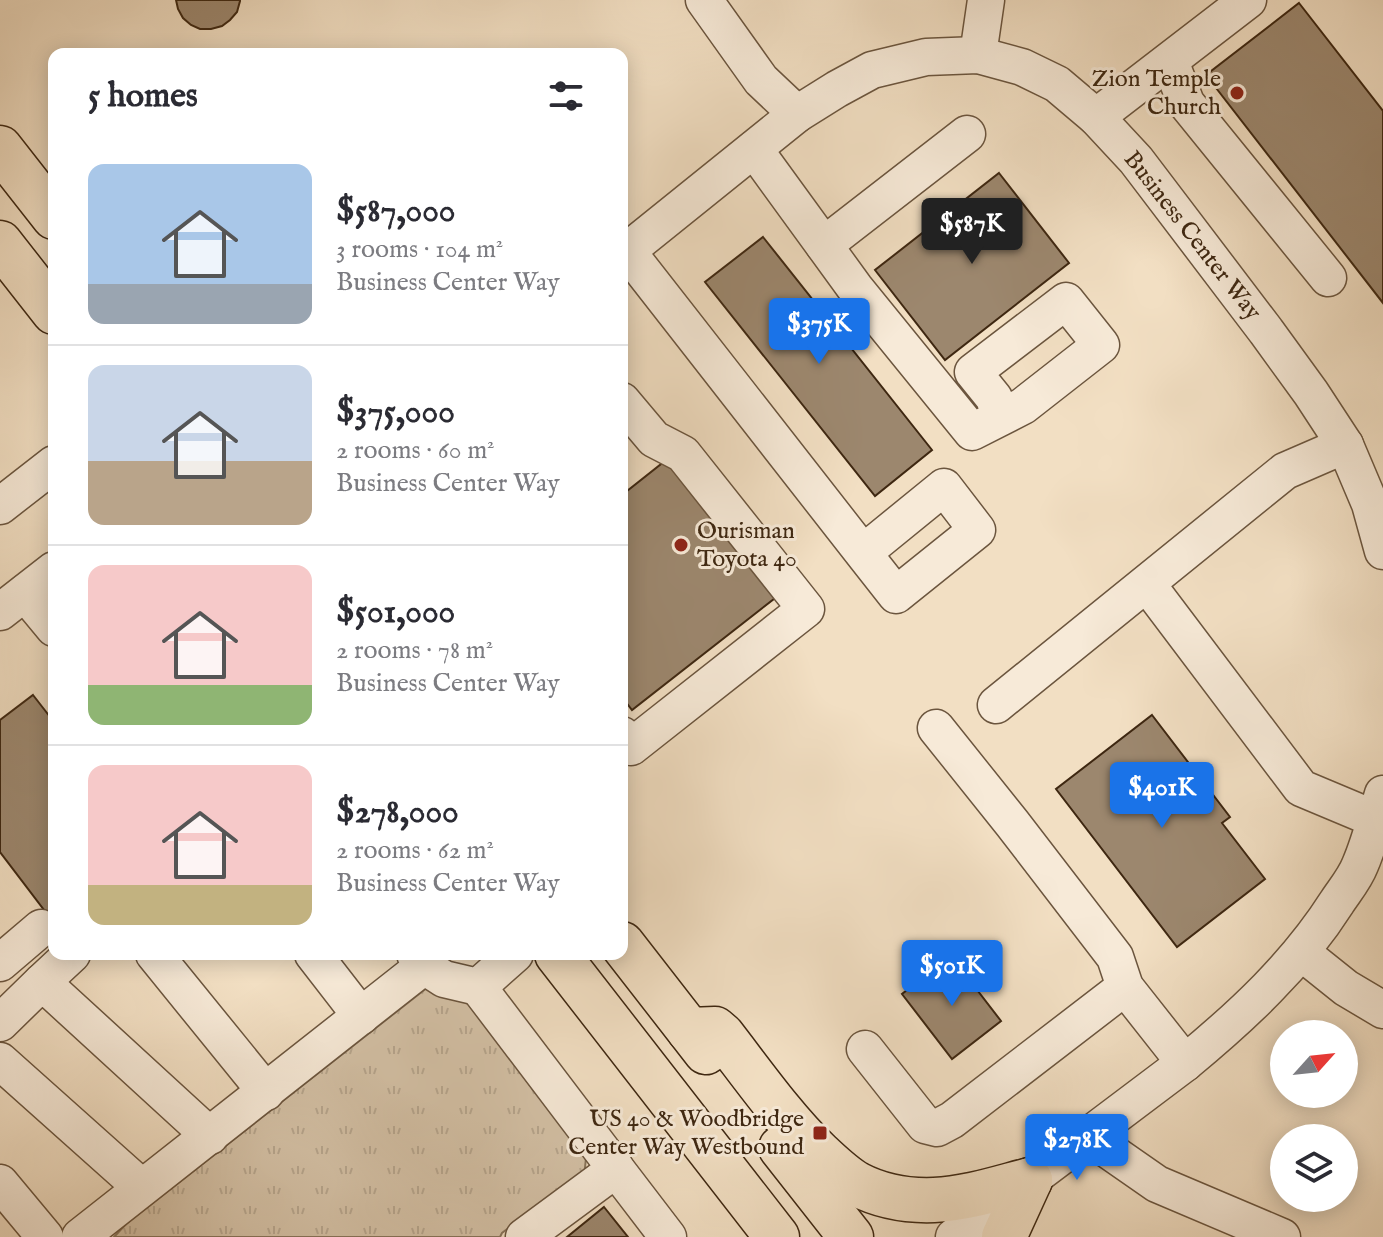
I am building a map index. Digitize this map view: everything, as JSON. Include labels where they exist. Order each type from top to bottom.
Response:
[{"type":"highway","points":[[0,148],[48,209]]},
{"type":"highway","points":[[0,243],[46,301]]},
{"type":"highway","points":[[628,952],[851,1237]]},
{"type":"highway","points":[[562,960],[777,1237]]},
{"type":"highway","points":[[689,1030],[715,1029],[722,1035],[799,1134],[838,1171],[857,1184],[886,1195],[937,1201],[1030,1180]]},
{"type":"highway","points":[[719,1162],[749,1237]]},
{"type":"highway","points":[[1004,1237],[1030,1180]]},
{"type":"street","points":[[704,0],[761,80],[797,114]]},
{"type":"street","points":[[978,55],[986,0]]},
{"type":"street","points":[[1096,117],[1248,0]]},
{"type":"street","name":"Business Center Way","points":[[628,250],[797,114],[872,70],[926,57],[978,55],[1022,67],[1057,84],[1096,117],[1136,160],[1257,319],[1345,445],[1370,504],[1383,551]]},
{"type":"street","points":[[1170,61],[1186,103],[1328,278]]},
{"type":"street","points":[[824,245],[967,134]]},
{"type":"street","points":[[754,149],[855,288],[972,432],[1000,416]]},
{"type":"street","points":[[628,258],[863,553]]},
{"type":"street","points":[[628,408],[654,439],[683,454],[806,609],[631,747],[628,743]]},
{"type":"street","points":[[996,705],[1285,471],[1345,445]]},
{"type":"street","points":[[0,506],[48,469]]},
{"type":"street","points":[[48,575],[13,602],[48,624]]},
{"type":"street","points":[[954,1237],[1185,1063],[1248,1008],[1371,871],[1379,806],[1301,788],[1147,584]]},
{"type":"street","points":[[936,728],[1115,957],[1125,987],[1185,1063]]},
{"type":"street","points":[[0,963],[41,928]]},
{"type":"street","points":[[1301,952],[1346,988],[1383,1010]]},
{"type":"street","points":[[0,1023],[66,960]]},
{"type":"street","points":[[159,960],[266,1092]]},
{"type":"street","points":[[318,960],[361,1016]]},
{"type":"street","points":[[80,1237],[361,1016],[419,960],[444,979],[478,987],[668,1237]]},
{"type":"street","points":[[478,987],[508,960]]},
{"type":"street","points":[[42,982],[210,1136]]},
{"type":"street","points":[[865,1049],[925,1125],[937,1128],[952,1120],[1125,987]]},
{"type":"street","points":[[0,1061],[141,1187]]},
{"type":"street","points":[[1088,1136],[1157,1184],[1282,1237]]},
{"type":"street","points":[[524,1237],[616,1169]]},
{"type":"street","points":[[0,1183],[45,1237]]},
{"type":"green space","points":[[428,987],[464,994],[586,1158],[584,1177],[565,1186],[500,1237],[114,1237],[127,1223]]},
{"type":"building","points":[[176,0],[240,1],[237,12],[222,26],[200,29],[183,18]]},
{"type":"building","points":[[1299,3],[1383,111],[1383,303],[1206,75]]},
{"type":"building","points":[[999,173],[1069,263],[945,360],[875,270]]},
{"type":"building","points":[[763,237],[932,450],[875,496],[705,282]]},
{"type":"building","name":"Ourisman Toyota 40","points":[[670,457],[779,595],[632,710],[628,705],[628,490]]},
{"type":"building","points":[[33,695],[48,714],[48,915],[0,852],[0,720]]},
{"type":"building","points":[[1152,715],[1230,817],[1222,823],[1265,879],[1177,947],[1056,789]]},
{"type":"building","points":[[951,956],[1001,1021],[952,1059],[902,994]]},
{"type":"building","points":[[604,1207],[628,1237],[567,1237]]},
{"type":"place","name":"Zion Temple Church","points":[[1237,93]]},
{"type":"place","name":"Ourisman Toyota 40","points":[[681,545]]},
{"type":"place","name":"US 40 & Woodbridge Center Way Westbound","points":[[820,1133]]}]
